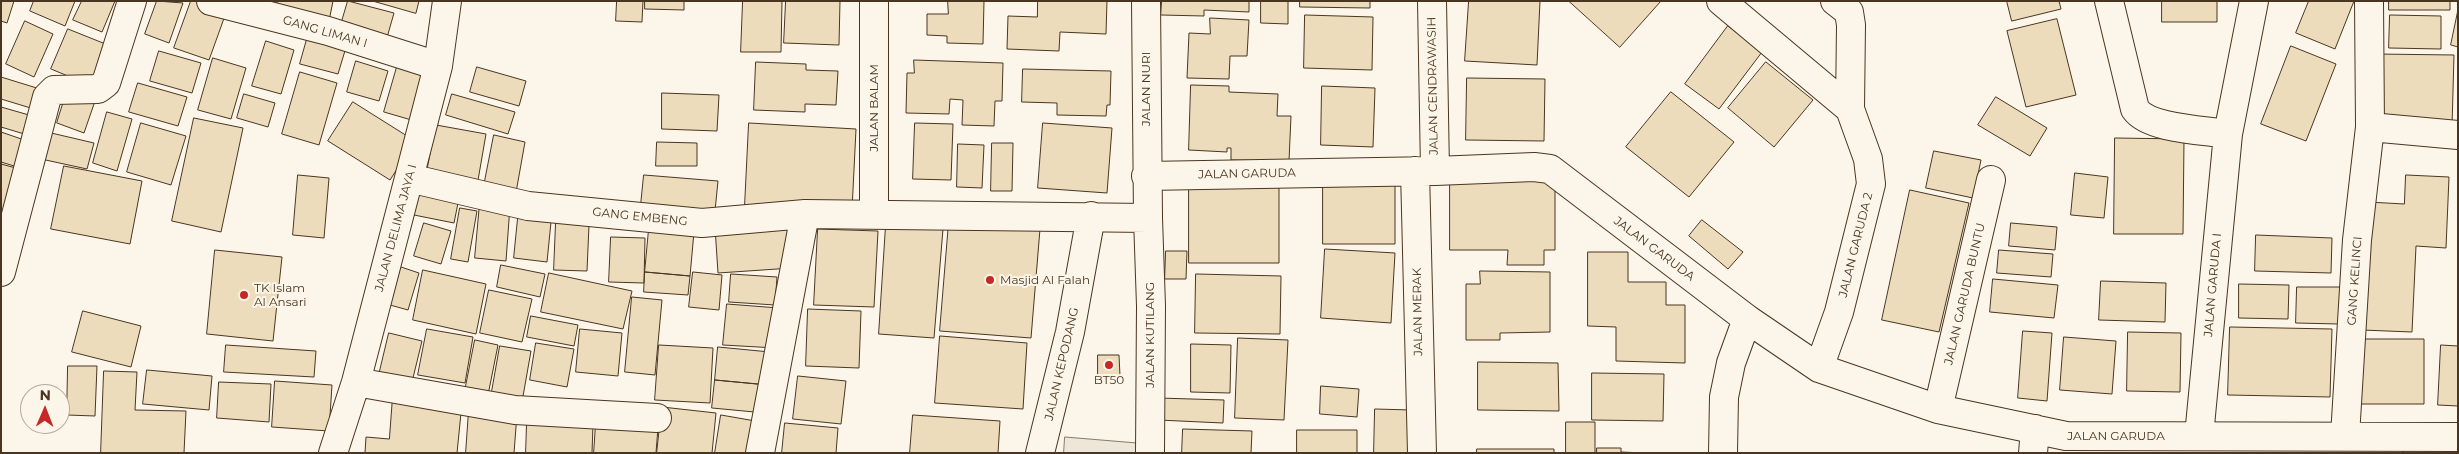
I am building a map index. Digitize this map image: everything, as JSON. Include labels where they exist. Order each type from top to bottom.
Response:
[{"type":"street","points":[[1,272],[47,97],[54,90],[98,88],[106,83],[132,1]]},
{"type":"street","name":"GANG LIMAN I","points":[[211,1],[328,31],[438,66]]},
{"type":"street","name":"JALAN DELIMA JAYA I","points":[[333,453],[356,382],[410,178],[438,66],[447,1]]},
{"type":"street","name":"JALAN BALAM","points":[[874,1],[874,215]]},
{"type":"street","name":"JALAN NURI","points":[[1146,1],[1146,176]]},
{"type":"street","name":"JALAN CENDRAWASIH","points":[[1425,171],[1432,1]]},
{"type":"street","name":"JALAN GARUDA 2","points":[[1721,1],[1850,110],[1868,159],[1871,184],[1839,312],[1819,368]]},
{"type":"street","points":[[1835,1],[1849,12],[1851,25],[1850,110]]},
{"type":"street","points":[[2109,1],[2135,109],[2139,115],[2151,122],[2228,134]]},
{"type":"street","name":"JALAN GARUDA I","points":[[2199,436],[2228,134],[2254,1]]},
{"type":"street","name":"GANG KELINCI","points":[[2344,436],[2357,240],[2370,127],[2368,1]]},
{"type":"street","points":[[2370,127],[2458,135]]},
{"type":"street","name":"JALAN GARUDA","points":[[1146,176],[1534,167],[1550,169],[1747,319],[1819,368],[2034,441],[2066,436],[2199,436],[2250,444],[2344,436],[2458,437]]},
{"type":"street","name":"JALAN MERAK","points":[[1422,453],[1425,171]]},
{"type":"street","points":[[874,215],[1148,218],[1146,176]]},
{"type":"street","name":"GANG EMBENG","points":[[410,178],[528,206],[702,223],[805,214],[874,215]]},
{"type":"street","name":"JALAN GARUDA BUNTU","points":[[1938,409],[1991,180]]},
{"type":"street","points":[[760,453],[805,214]]},
{"type":"street","name":"JALAN KEPODANG","points":[[1040,453],[1070,332],[1091,216]]},
{"type":"street","name":"JALAN KUTILANG","points":[[1148,218],[1151,306],[1150,453]]},
{"type":"street","points":[[1723,453],[1724,397],[1732,364],[1747,319]]},
{"type":"street","points":[[356,382],[515,410],[657,418]]},
{"type":"shaded area","points":[[1065,437],[1137,443],[1136,453],[1064,453]]},
{"type":"building","points":[[1,1],[14,1],[7,23],[1,21]]},
{"type":"building","points":[[34,1],[75,1],[65,26],[30,11]]},
{"type":"building","points":[[82,1],[115,1],[102,32],[73,20]]},
{"type":"building","points":[[157,1],[183,3],[169,43],[145,34]]},
{"type":"building","points":[[191,1],[202,1],[227,10],[209,60],[174,48]]},
{"type":"building","points":[[278,1],[333,1],[329,21],[276,9]]},
{"type":"building","points":[[348,1],[394,13],[386,41],[340,28]]},
{"type":"building","points":[[373,1],[419,1],[416,13]]},
{"type":"building","points":[[617,1],[643,1],[642,22],[616,21]]},
{"type":"building","points":[[645,1],[684,1],[684,10],[645,9]]},
{"type":"building","points":[[743,1],[782,1],[781,52],[741,52]]},
{"type":"building","points":[[786,1],[840,1],[839,45],[784,43]]},
{"type":"building","points":[[948,1],[984,1],[983,44],[947,43],[947,36],[927,35],[927,14],[948,14]]},
{"type":"building","points":[[1038,1],[1107,1],[1106,34],[1060,32],[1059,51],[1007,49],[1008,16],[1037,17]]},
{"type":"building","points":[[1162,1],[1249,1],[1249,12],[1204,10],[1204,16],[1161,15]]},
{"type":"building","points":[[1261,1],[1288,1],[1288,24],[1261,23]]},
{"type":"building","points":[[1300,1],[1370,1],[1370,8],[1300,7]]},
{"type":"building","points":[[1469,1],[1540,1],[1537,65],[1465,61]]},
{"type":"building","points":[[1569,1],[1661,1],[1620,47]]},
{"type":"building","points":[[2007,1],[2059,1],[2061,9],[2012,21]]},
{"type":"building","points":[[2162,1],[2217,1],[2217,22],[2162,22]]},
{"type":"building","points":[[2309,1],[2354,1],[2335,49],[2296,33]]},
{"type":"building","points":[[2389,1],[2450,1],[2450,10],[2389,10]]},
{"type":"building","points":[[2458,10],[2458,47],[2451,45]]},
{"type":"building","points":[[1305,15],[1373,17],[1372,70],[1304,68]]},
{"type":"building","points":[[2390,15],[2441,16],[2441,49],[2389,48]]},
{"type":"building","points":[[1210,18],[1249,20],[1247,56],[1230,56],[1229,79],[1187,78],[1189,33],[1210,34]]},
{"type":"building","points":[[2057,19],[2076,95],[2026,107],[2007,31]]},
{"type":"building","points":[[25,21],[53,34],[34,77],[6,64]]},
{"type":"building","points":[[1728,26],[1762,52],[1719,109],[1685,84]]},
{"type":"building","points":[[68,29],[108,45],[92,86],[51,69]]},
{"type":"building","points":[[309,32],[347,44],[338,74],[300,64]]},
{"type":"building","points":[[266,41],[294,50],[281,94],[252,86]]},
{"type":"building","points":[[2291,46],[2336,64],[2306,141],[2261,124]]},
{"type":"building","points":[[159,51],[201,63],[192,93],[150,81]]},
{"type":"building","points":[[2376,54],[2454,55],[2452,127],[2375,125]]},
{"type":"building","points":[[213,58],[246,68],[231,119],[198,110]]},
{"type":"building","points":[[914,60],[1003,63],[1002,101],[995,101],[994,126],[962,125],[963,100],[950,99],[949,114],[906,113],[907,73],[914,73]]},
{"type":"building","points":[[356,61],[388,71],[379,101],[347,92]]},
{"type":"building","points":[[756,62],[806,64],[806,70],[838,71],[836,105],[805,104],[805,112],[754,110]]},
{"type":"building","points":[[1766,62],[1813,100],[1774,147],[1728,108]]},
{"type":"building","points":[[397,67],[428,76],[415,121],[384,112]]},
{"type":"building","points":[[477,67],[526,81],[519,106],[470,92]]},
{"type":"building","points":[[1023,69],[1111,71],[1110,105],[1107,105],[1106,116],[1057,115],[1057,103],[1022,102]]},
{"type":"building","points":[[300,72],[337,83],[319,145],[282,134]]},
{"type":"building","points":[[1,77],[40,89],[34,109],[1,99]]},
{"type":"building","points":[[1467,78],[1545,79],[1544,141],[1466,140]]},
{"type":"building","points":[[138,83],[187,97],[178,126],[129,112]]},
{"type":"building","points":[[1191,85],[1229,86],[1229,92],[1278,94],[1277,116],[1291,116],[1289,161],[1231,160],[1231,148],[1227,148],[1227,152],[1189,150]]},
{"type":"building","points":[[1322,86],[1375,88],[1373,147],[1321,145]]},
{"type":"building","points":[[67,91],[95,101],[84,133],[57,123]]},
{"type":"building","points":[[1671,92],[1734,142],[1689,197],[1626,147]]},
{"type":"building","points":[[662,93],[719,95],[717,131],[662,129]]},
{"type":"building","points":[[244,94],[275,103],[268,127],[237,118]]},
{"type":"building","points":[[452,94],[515,112],[508,134],[446,115]]},
{"type":"building","points":[[1996,97],[2047,128],[2030,156],[1978,125]]},
{"type":"building","points":[[353,102],[415,141],[390,180],[328,141]]},
{"type":"building","points":[[1,107],[36,117],[31,136],[1,127]]},
{"type":"building","points":[[107,112],[132,119],[117,171],[93,163]]},
{"type":"building","points":[[194,118],[243,128],[221,232],[172,221]]},
{"type":"building","points":[[141,123],[186,136],[171,185],[127,172]]},
{"type":"building","points":[[749,123],[856,129],[852,210],[745,205]]},
{"type":"building","points":[[915,123],[953,124],[951,180],[913,179]]},
{"type":"building","points":[[1043,123],[1112,128],[1107,193],[1038,188]]},
{"type":"building","points":[[436,125],[486,134],[477,186],[426,177]]},
{"type":"building","points":[[1,132],[33,143],[24,169],[1,162]]},
{"type":"building","points":[[47,132],[94,143],[87,169],[41,159]]},
{"type":"building","points":[[494,135],[525,142],[515,198],[483,191]]},
{"type":"building","points":[[2115,138],[2184,139],[2183,234],[2114,234]]},
{"type":"building","points":[[657,142],[697,143],[697,166],[656,166]]},
{"type":"building","points":[[992,143],[1013,143],[1012,191],[991,191]]},
{"type":"building","points":[[958,144],[984,145],[982,188],[957,187]]},
{"type":"building","points":[[1934,151],[1981,160],[1973,198],[1926,188]]},
{"type":"building","points":[[1,164],[27,171],[1,255]]},
{"type":"building","points":[[64,166],[142,181],[130,244],[51,229]]},
{"type":"building","points":[[2075,173],[2108,177],[2104,218],[2071,215]]},
{"type":"building","points":[[298,175],[329,178],[324,238],[293,235]]},
{"type":"building","points":[[644,175],[718,181],[714,221],[640,215]]},
{"type":"building","points":[[2406,175],[2449,177],[2446,248],[2416,246],[2412,332],[2362,330],[2368,202],[2404,204]]},
{"type":"building","points":[[1450,181],[1555,181],[1555,250],[1544,250],[1544,265],[1507,265],[1508,250],[1450,250]]},
{"type":"building","points":[[1323,182],[1395,182],[1395,244],[1323,244]]},
{"type":"building","points":[[420,185],[460,193],[454,223],[414,215]]},
{"type":"building","points":[[1189,187],[1279,187],[1279,263],[1189,263]]},
{"type":"building","points":[[1910,190],[1969,203],[1939,332],[1882,320]]},
{"type":"building","points":[[480,203],[510,206],[506,261],[475,258]]},
{"type":"building","points":[[460,208],[477,211],[468,262],[451,259]]},
{"type":"building","points":[[518,218],[551,222],[547,262],[514,258]]},
{"type":"building","points":[[1702,220],[1743,252],[1728,269],[1689,236]]},
{"type":"building","points":[[556,222],[589,225],[587,271],[554,270]]},
{"type":"building","points":[[789,222],[792,268],[718,273],[715,227]]},
{"type":"building","name":"Masjid Al Falah","points":[[949,222],[1040,229],[1031,338],[940,331]]},
{"type":"building","points":[[424,223],[451,231],[441,264],[414,256]]},
{"type":"building","points":[[2011,223],[2057,227],[2055,250],[2009,246]]},
{"type":"building","points":[[886,225],[943,229],[934,338],[879,334]]},
{"type":"building","points":[[649,229],[694,232],[690,276],[645,272]]},
{"type":"building","points":[[818,229],[878,231],[874,307],[814,305]]},
{"type":"building","points":[[2256,235],[2332,238],[2331,273],[2255,271]]},
{"type":"building","points":[[611,237],[645,238],[644,283],[609,282]]},
{"type":"building","points":[[1325,249],[1395,253],[1391,323],[1321,318]]},
{"type":"building","name":"TK Islam Al Ansari","points":[[215,250],[282,257],[273,341],[207,334]]},
{"type":"building","points":[[1999,250],[2053,254],[2051,277],[1997,273]]},
{"type":"building","points":[[1166,251],[1187,251],[1186,279],[1165,279]]},
{"type":"building","points":[[1588,252],[1628,252],[1628,282],[1666,282],[1666,305],[1685,305],[1685,363],[1616,361],[1616,327],[1588,326]]},
{"type":"building","points":[[501,265],[545,274],[540,297],[497,287]]},
{"type":"building","points":[[401,267],[419,273],[408,310],[390,305]]},
{"type":"building","points":[[423,270],[486,284],[476,334],[413,320]]},
{"type":"building","points":[[1480,271],[1550,272],[1550,332],[1500,333],[1500,340],[1466,340],[1466,284],[1480,284]]},
{"type":"building","points":[[645,272],[690,276],[688,295],[644,292]]},
{"type":"building","points":[[693,272],[722,275],[719,310],[689,307]]},
{"type":"building","points":[[549,273],[632,291],[623,329],[541,312]]},
{"type":"building","points":[[731,274],[777,277],[775,305],[729,302]]},
{"type":"building","points":[[1196,274],[1281,276],[1280,334],[1195,333]]},
{"type":"building","points":[[1993,279],[2058,285],[2054,318],[1990,312]]},
{"type":"building","points":[[2101,281],[2166,283],[2165,322],[2099,320]]},
{"type":"building","points":[[2239,284],[2289,285],[2288,319],[2239,318]]},
{"type":"building","points":[[2297,287],[2340,287],[2339,324],[2296,323]]},
{"type":"building","points":[[489,290],[532,299],[522,342],[480,333]]},
{"type":"building","points":[[632,297],[662,300],[655,375],[625,372]]},
{"type":"building","points":[[727,304],[779,308],[776,348],[723,345]]},
{"type":"building","points":[[808,309],[861,311],[859,368],[806,366]]},
{"type":"building","points":[[83,311],[141,326],[131,367],[72,352]]},
{"type":"building","points":[[531,316],[578,325],[574,346],[527,337]]},
{"type":"building","points":[[2230,327],[2332,329],[2330,397],[2228,395]]},
{"type":"building","points":[[427,329],[473,337],[465,383],[418,375]]},
{"type":"building","points":[[580,329],[622,333],[618,376],[576,372]]},
{"type":"building","points":[[2023,331],[2052,333],[2047,401],[2018,398]]},
{"type":"building","points":[[2128,332],[2181,333],[2180,392],[2127,391]]},
{"type":"building","points":[[389,333],[422,341],[412,382],[379,375]]},
{"type":"building","points":[[940,336],[1027,343],[1023,409],[935,403]]},
{"type":"building","points":[[2064,337],[2116,341],[2112,394],[2060,390]]},
{"type":"building","points":[[1238,338],[1288,340],[1284,420],[1235,418]]},
{"type":"building","points":[[2354,339],[2424,339],[2424,404],[2354,404]]},
{"type":"building","points":[[475,340],[498,345],[488,395],[465,391]]},
{"type":"building","points":[[536,343],[574,349],[567,387],[530,380]]},
{"type":"building","points":[[1191,344],[1231,345],[1230,393],[1191,392]]},
{"type":"building","points":[[226,345],[316,351],[314,377],[224,372]]},
{"type":"building","points":[[659,345],[713,348],[710,403],[655,400]]},
{"type":"building","points":[[2441,345],[2458,346],[2458,406],[2438,405]]},
{"type":"building","points":[[500,346],[531,351],[522,402],[491,397]]},
{"type":"building","points":[[718,347],[770,352],[768,385],[715,380]]},
{"type":"building","name":"BT50","points":[[1098,355],[1119,355],[1120,376],[1098,376]]},
{"type":"building","points":[[1478,362],[1558,363],[1559,411],[1478,410]]},
{"type":"building","points":[[68,366],[97,366],[95,416],[70,415],[70,384],[68,384]]},
{"type":"building","points":[[147,370],[212,376],[209,410],[143,404]]},
{"type":"building","points":[[104,371],[137,372],[135,410],[186,411],[184,453],[101,453]]},
{"type":"building","points":[[1592,373],[1664,374],[1663,421],[1592,420]]},
{"type":"building","points":[[798,376],[846,381],[841,424],[793,419]]},
{"type":"building","points":[[715,380],[768,385],[765,413],[712,408]]},
{"type":"building","points":[[275,381],[332,385],[329,431],[272,427]]},
{"type":"building","points":[[219,382],[271,384],[269,422],[217,418]]},
{"type":"building","points":[[1321,386],[1359,389],[1357,417],[1320,414]]},
{"type":"building","points":[[393,396],[462,403],[457,453],[365,453],[366,437],[389,439]]},
{"type":"building","points":[[1159,398],[1224,400],[1223,423],[1158,420]]},
{"type":"building","points":[[662,407],[716,413],[712,453],[657,453]]},
{"type":"building","points":[[1375,409],[1412,410],[1411,453],[1374,453]]},
{"type":"building","points":[[469,410],[517,414],[514,453],[466,453]]},
{"type":"building","points":[[721,415],[761,422],[756,453],[715,453]]},
{"type":"building","points":[[913,415],[1000,421],[998,453],[910,453]]},
{"type":"building","points":[[527,422],[593,424],[592,453],[526,453]]},
{"type":"building","points":[[1566,422],[1595,422],[1595,453],[1566,453]]},
{"type":"building","points":[[596,423],[658,427],[656,453],[594,453]]},
{"type":"building","points":[[785,423],[838,428],[836,453],[782,453]]},
{"type":"building","points":[[1183,429],[1252,431],[1251,453],[1182,453]]},
{"type":"building","points":[[1297,430],[1357,430],[1357,453],[1297,453]]},
{"type":"building","points":[[2404,443],[2458,446],[2458,453],[2403,453]]},
{"type":"building","points":[[1597,448],[1621,448],[1621,452],[1645,453],[1597,453]]},
{"type":"building","points":[[1477,449],[1554,449],[1554,453],[1477,453]]},
{"type":"place","name":"Masjid Al Falah","points":[[990,280]]},
{"type":"place","name":"TK Islam Al Ansari","points":[[244,295]]},
{"type":"place","name":"BT50","points":[[1109,365]]}]
